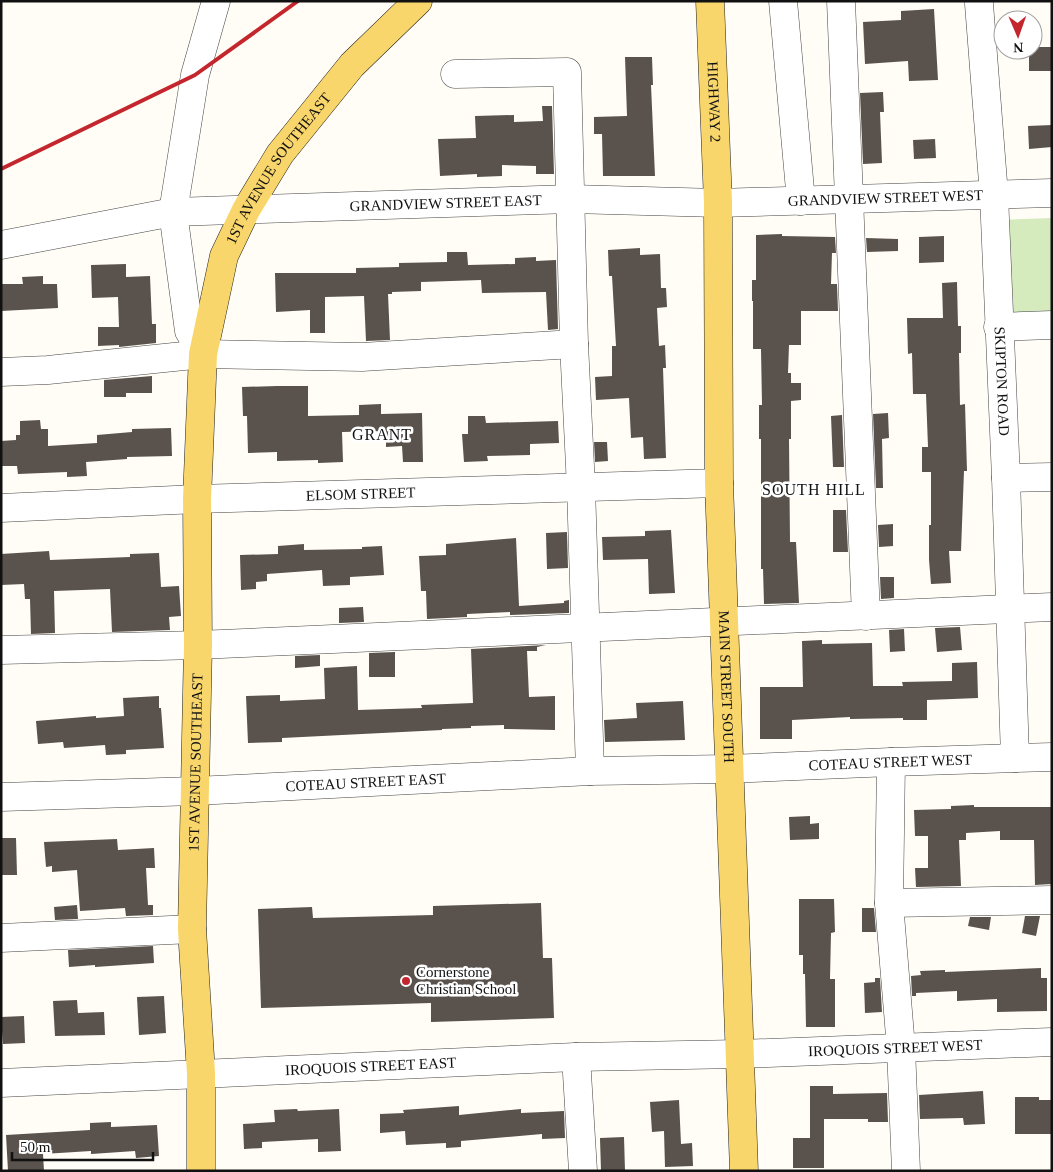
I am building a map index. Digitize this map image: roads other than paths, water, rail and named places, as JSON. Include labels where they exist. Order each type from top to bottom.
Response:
[{"type":"main road","name":"HIGHWAY 2","points":[[710,1],[718,203]]},
{"type":"main road","name":"1ST AVENUE SOUTHEAST","points":[[201,1171],[201,1073],[192,929],[198,645],[197,499],[203,354],[224,256],[246,210],[286,146],[352,65],[413,6]]},
{"type":"main road","name":"MAIN STREET SOUTH","points":[[718,203],[719,483],[744,1171]]},
{"type":"street","points":[[203,354],[189,331],[173,212],[195,75],[216,1]]},
{"type":"street","points":[[783,1],[802,201]]},
{"type":"street","points":[[841,1],[866,616]]},
{"type":"street","name":"SKIPTON ROAD","points":[[978,4],[994,196],[1015,758]]},
{"type":"street","points":[[454,74],[568,72],[574,344],[581,487],[590,771]]},
{"type":"street","name":"GRANDVIEW STREET WEST","points":[[718,203],[1052,193]]},
{"type":"street","name":"GRANDVIEW STREET EAST","points":[[1,245],[173,212],[571,199],[718,203]]},
{"type":"street","points":[[998,327],[1052,325]]},
{"type":"street","points":[[1,372],[48,370],[203,354],[362,358],[574,344]]},
{"type":"street","points":[[1006,478],[1052,477]]},
{"type":"street","name":"ELSOM STREET","points":[[1,508],[197,499],[719,483]]},
{"type":"street","points":[[1,650],[198,645],[1052,607]]},
{"type":"street","name":"COTEAU STREET WEST","points":[[729,769],[1052,757]]},
{"type":"street","points":[[890,762],[889,903],[901,1048],[906,1171]]},
{"type":"street","name":"COTEAU STREET EAST","points":[[1,797],[195,790],[590,771],[729,769]]},
{"type":"street","points":[[889,903],[1052,900]]},
{"type":"street","points":[[1,938],[192,929]]},
{"type":"street","name":"IROQUOIS STREET WEST","points":[[740,1054],[1052,1042]]},
{"type":"street","name":"IROQUOIS STREET EAST","points":[[1,1083],[576,1057],[740,1054]]},
{"type":"street","points":[[576,1057],[583,1171]]},
{"type":"railway","points":[[1,169],[195,75],[298,1]]},
{"type":"place","name":"Cornerstone Christian School","points":[[406,981]]},
{"type":"district","name":"GRANT","points":[[382,434]]},
{"type":"district","name":"SOUTH HILL","points":[[814,489]]}]
